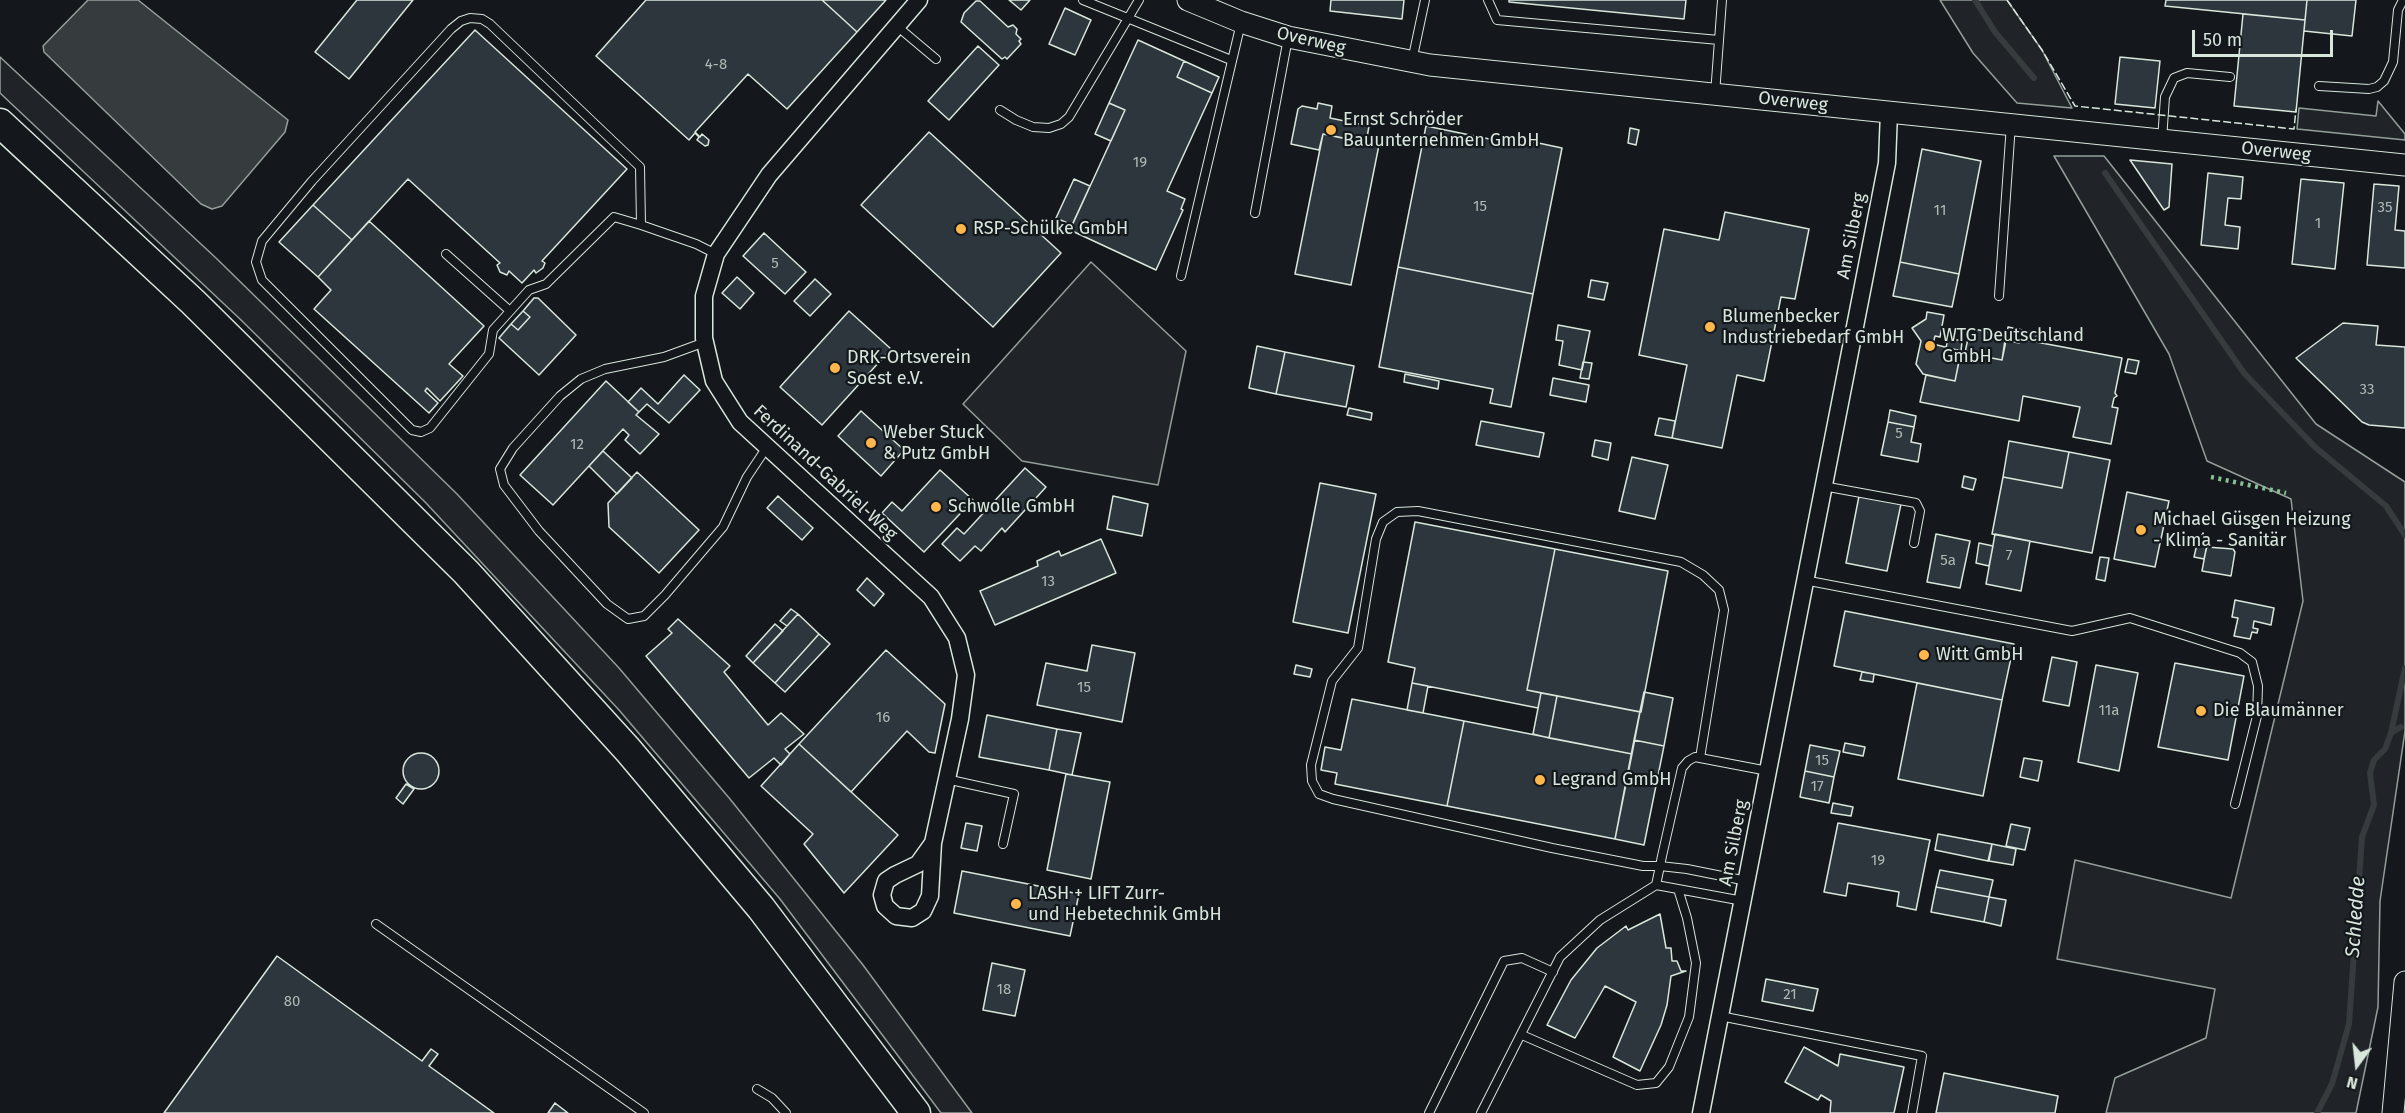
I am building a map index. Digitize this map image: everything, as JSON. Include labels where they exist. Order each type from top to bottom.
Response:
[{"type":"highway","points":[[0,123],[193,302],[466,572],[628,750],[746,891],[916,1113]]},
{"type":"street","name":"Ferdinand-Gabriel-Weg","points":[[920,0],[769,175],[716,254],[704,296],[705,342],[714,381],[740,422],[932,597],[957,638],[966,675],[960,719],[933,843]]},
{"type":"street","name":"Overweg","points":[[1188,0],[1241,22],[1288,37],[1412,62],[2405,165]]},
{"type":"street","name":"Am Silberg","points":[[1701,1113],[1887,163],[1889,112]]},
{"type":"street","points":[[2392,1113],[2405,982]]},
{"type":"lane","points":[[1083,0],[1231,60]]},
{"type":"lane","points":[[1000,110],[1034,127],[1049,128],[1061,124],[1069,117],[1139,0]]},
{"type":"lane","points":[[1412,62],[1425,0]]},
{"type":"lane","points":[[1488,0],[1497,20],[1719,40]]},
{"type":"lane","points":[[1715,94],[1722,0]]},
{"type":"lane","points":[[2319,86],[2369,89],[2377,87],[2384,81],[2393,62],[2398,10],[2403,0]]},
{"type":"lane","points":[[641,225],[640,167],[490,24],[470,18],[461,21],[312,181],[262,241],[256,262],[262,280],[412,430],[421,432],[430,428],[489,354],[493,330],[510,311],[529,290],[546,284],[614,217],[696,244],[716,254]]},
{"type":"lane","points":[[1181,276],[1241,22]]},
{"type":"lane","points":[[898,27],[936,59]]},
{"type":"lane","points":[[1254,213],[1288,37]]},
{"type":"lane","points":[[2162,141],[2165,97],[2174,78],[2187,73],[2230,77]]},
{"type":"lane","points":[[1999,296],[2011,123]]},
{"type":"lane","points":[[446,254],[510,311]]},
{"type":"lane","points":[[705,342],[664,357],[605,369],[581,379],[560,396],[513,448],[500,469],[504,485],[539,531],[607,604],[628,619],[644,616],[723,527],[747,477],[767,447]]},
{"type":"lane","points":[[1822,486],[1916,503],[1920,511],[1914,543]]},
{"type":"lane","points":[[1700,758],[1724,610],[1719,590],[1703,574],[1681,562],[1418,511],[1397,512],[1383,522],[1376,539],[1358,648],[1332,681],[1311,765],[1312,781],[1319,794],[1332,800],[1552,848],[1643,866],[1660,866],[1747,881]]},
{"type":"lane","points":[[1804,580],[2072,630],[2130,618],[2240,653],[2252,663],[2258,686],[2257,716],[2235,804]]},
{"type":"lane","points":[[1656,885],[1682,768],[1688,760],[1695,757],[1768,771]]},
{"type":"lane","points":[[946,779],[1014,794],[1003,844]]},
{"type":"lane","points":[[1480,1113],[1560,957],[1600,920],[1656,885],[1743,901]]},
{"type":"lane","points":[[1522,1035],[1638,1085],[1656,1083],[1669,1067],[1689,1017],[1696,963],[1687,918],[1678,890]]},
{"type":"lane","points":[[376,924],[644,1113]]},
{"type":"lane","points":[[1429,1113],[1504,961],[1522,958],[1553,972]]},
{"type":"lane","points":[[1720,1016],[1922,1056],[1912,1113]]},
{"type":"lane","points":[[757,1089],[772,1098],[786,1113]]},
{"type":"shaded area","points":[[88,0],[138,0],[288,120],[285,132],[222,206],[212,209],[201,204],[44,52],[43,46]]},
{"type":"shaded area","points":[[1940,0],[2007,0],[2042,50],[2072,108],[2017,103],[1973,53]]},
{"type":"shaded area","points":[[0,57],[216,258],[457,494],[619,668],[730,799],[863,965],[972,1113],[941,1113],[780,899],[619,710],[426,503],[240,319],[0,93]]},
{"type":"shaded area","points":[[2378,101],[2405,134],[2405,140],[2297,129],[2299,108],[2376,116]]},
{"type":"shaded area","points":[[2054,156],[2104,156],[2316,424],[2405,482],[2405,731],[2380,901],[2378,1007],[2356,1113],[2106,1113],[2115,1078],[2206,1038],[2215,989],[2057,959],[2075,860],[2231,898],[2303,601],[2291,499],[2207,461],[2169,354]]},
{"type":"shaded area","points":[[1091,262],[1186,351],[1158,485],[1022,461],[963,404]]},
{"type":"building","points":[[357,0],[413,0],[349,79],[315,52]]},
{"type":"building","points":[[646,0],[822,0],[857,32],[787,109],[748,74],[695,132],[700,137],[702,134],[709,140],[708,145],[705,146],[697,140],[699,137],[695,133],[689,140],[596,56]]},
{"type":"building","points":[[822,0],[886,0],[857,32]]},
{"type":"building","points":[[1009,0],[1030,0],[1021,10]]},
{"type":"building","points":[[1331,0],[1404,0],[1402,19],[1330,11]]},
{"type":"building","points":[[1509,0],[1686,0],[1684,19],[1509,2]]},
{"type":"building","points":[[2166,0],[2307,0],[2305,20],[2165,6]]},
{"type":"building","points":[[2307,0],[2356,0],[2352,36],[2304,31]]},
{"type":"building","points":[[976,1],[980,1],[1008,27],[1013,25],[1017,29],[1016,34],[1021,39],[1019,41],[1021,44],[1007,59],[1005,57],[1002,59],[961,22],[964,13]]},
{"type":"building","points":[[1065,8],[1091,20],[1075,55],[1049,44]]},
{"type":"building","points":[[2243,14],[2305,20],[2296,112],[2234,106]]},
{"type":"building","points":[[475,30],[627,169],[542,261],[545,263],[543,268],[536,273],[534,270],[522,283],[509,271],[507,275],[500,272],[497,265],[500,263],[408,179],[352,240],[313,205]]},
{"type":"building","points":[[1138,40],[1184,61],[1177,77],[1212,93],[1167,191],[1185,199],[1181,209],[1183,210],[1156,270],[1070,230],[1125,110],[1109,103]]},
{"type":"building","points":[[978,46],[999,65],[949,120],[928,101]]},
{"type":"building","points":[[2120,57],[2160,61],[2155,108],[2115,104]]},
{"type":"building","points":[[1184,61],[1219,77],[1212,93],[1177,77]]},
{"type":"building","points":[[1109,103],[1125,110],[1111,141],[1095,134]]},
{"type":"building","name":"Ernst Schröder Bauunternehmen GmbH","points":[[1318,103],[1332,106],[1330,118],[1369,126],[1366,143],[1323,134],[1319,150],[1291,144],[1298,109],[1302,106],[1317,109]]},
{"type":"building","points":[[1426,126],[1509,143],[1510,137],[1562,148],[1533,294],[1398,267]]},
{"type":"building","points":[[1630,128],[1639,130],[1636,145],[1628,143]]},
{"type":"building","name":"RSP-Schülke GmbH","points":[[929,132],[1061,253],[993,327],[861,205]]},
{"type":"building","points":[[1323,134],[1379,145],[1351,285],[1295,274]]},
{"type":"building","points":[[1922,149],[1981,161],[1959,274],[1900,262]]},
{"type":"building","points":[[2130,160],[2172,164],[2169,207],[2164,210]]},
{"type":"building","points":[[2208,173],[2243,177],[2241,199],[2228,198],[2225,225],[2240,227],[2238,249],[2201,245]]},
{"type":"building","points":[[1074,179],[1090,186],[1072,225],[1056,218]]},
{"type":"building","points":[[2301,179],[2344,183],[2335,269],[2292,264]]},
{"type":"building","points":[[2374,184],[2399,186],[2395,230],[2405,231],[2405,268],[2367,265]]},
{"type":"building","points":[[313,205],[352,240],[318,277],[279,242]]},
{"type":"building","name":"Blumenbecker Industriebedarf GmbH","points":[[1725,212],[1809,229],[1795,299],[1781,297],[1764,381],[1737,375],[1722,448],[1672,438],[1687,365],[1639,355],[1664,229],[1719,240]]},
{"type":"building","points":[[369,221],[484,326],[449,364],[463,376],[440,401],[427,388],[425,391],[438,403],[429,413],[314,309],[331,290],[318,277]]},
{"type":"building","points":[[764,233],[806,272],[785,294],[743,256]]},
{"type":"building","points":[[1900,262],[1959,274],[1952,307],[1893,296]]},
{"type":"building","points":[[1398,267],[1533,294],[1511,407],[1490,403],[1493,389],[1379,367]]},
{"type":"building","points":[[737,277],[754,293],[740,309],[722,293]]},
{"type":"building","points":[[815,279],[831,294],[810,316],[794,301]]},
{"type":"building","points":[[1591,280],[1608,283],[1604,300],[1588,297]]},
{"type":"building","points":[[534,298],[538,298],[576,335],[539,375],[499,338],[511,324],[518,330],[530,317],[523,311]]},
{"type":"building","points":[[523,311],[530,317],[518,330],[511,324]]},
{"type":"building","name":"DRK-Ortsverein Soest e.V.","points":[[849,311],[891,349],[822,425],[780,387]]},
{"type":"building","name":"WTG Deutschland GmbH","points":[[1927,312],[1944,315],[1940,337],[1935,336],[1933,344],[1961,351],[1955,381],[1923,374],[1916,364],[1921,341],[1912,328],[1926,319]]},
{"type":"building","points":[[2343,323],[2378,326],[2376,345],[2405,347],[2405,428],[2369,425],[2362,422],[2296,358]]},
{"type":"building","points":[[1558,325],[1590,331],[1582,370],[1559,365],[1563,341],[1556,340]]},
{"type":"building","points":[[2008,327],[2037,333],[2035,341],[2020,339],[2019,343],[2006,340]]},
{"type":"building","points":[[1974,329],[2007,336],[2002,360],[1965,353],[1969,333]]},
{"type":"building","points":[[1948,338],[1962,341],[1961,351],[1946,348]]},
{"type":"building","points":[[2020,339],[2122,358],[2115,393],[2117,396],[2114,398],[2112,407],[2118,408],[2111,444],[2073,437],[2080,407],[2023,396],[2019,421],[1920,402],[1926,375],[1955,381],[1961,352],[2002,360],[2005,340],[2019,343]]},
{"type":"building","points":[[1257,346],[1285,352],[1276,394],[1249,388]]},
{"type":"building","points":[[1285,352],[1354,366],[1346,407],[1276,394]]},
{"type":"building","points":[[2128,359],[2139,361],[2136,374],[2125,372]]},
{"type":"building","points":[[1583,362],[1592,363],[1589,379],[1580,378]]},
{"type":"building","points":[[1405,374],[1439,381],[1438,389],[1404,382]]},
{"type":"building","points":[[684,375],[700,390],[669,423],[647,404],[639,412],[628,402],[641,388],[658,404]]},
{"type":"building","points":[[1553,378],[1589,385],[1586,402],[1550,395]]},
{"type":"building","points":[[606,381],[639,412],[636,415],[659,434],[640,454],[625,440],[629,435],[623,429],[553,505],[520,475]]},
{"type":"building","points":[[1349,408],[1372,413],[1371,420],[1347,415]]},
{"type":"building","points":[[1890,410],[1916,416],[1914,427],[1888,422]]},
{"type":"building","name":"Weber Stuck & Putz GmbH","points":[[861,411],[904,450],[881,476],[838,436]]},
{"type":"building","points":[[1659,418],[1675,421],[1672,438],[1655,435]]},
{"type":"building","points":[[1481,421],[1544,433],[1539,457],[1476,445]]},
{"type":"building","points":[[1888,422],[1914,427],[1911,442],[1921,444],[1918,462],[1881,455]]},
{"type":"building","points":[[1595,440],[1611,443],[1608,460],[1592,456]]},
{"type":"building","points":[[2009,441],[2069,452],[2062,488],[2003,477]]},
{"type":"building","points":[[603,451],[632,478],[617,494],[589,466]]},
{"type":"building","points":[[2069,452],[2110,460],[2092,553],[1992,534],[2003,477],[2062,488]]},
{"type":"building","points":[[1632,457],[1668,465],[1655,519],[1619,511]]},
{"type":"building","points":[[1025,468],[1046,487],[1005,532],[1002,528],[981,551],[975,546],[960,561],[942,544],[957,528],[964,534]]},
{"type":"building","name":"Schwolle GmbH","points":[[940,470],[973,500],[924,552],[882,513],[892,502],[902,511]]},
{"type":"building","points":[[637,472],[699,530],[659,573],[609,527],[608,503]]},
{"type":"building","points":[[1964,476],[1976,479],[1973,490],[1962,487]]},
{"type":"building","points":[[1320,483],[1376,494],[1348,633],[1293,622]]},
{"type":"building","name":"Michael Güsgen Heizung - Klima - Sanitär","points":[[2127,492],[2169,501],[2155,567],[2114,559]]},
{"type":"building","points":[[778,496],[813,528],[802,540],[767,508]]},
{"type":"building","points":[[1113,496],[1148,504],[1142,536],[1107,529]]},
{"type":"building","points":[[1859,496],[1901,504],[1887,571],[1846,563]]},
{"type":"building","points":[[1415,522],[1555,549],[1527,690],[1541,693],[1538,708],[1412,683],[1415,668],[1388,662]]},
{"type":"building","points":[[2203,533],[2207,546],[2204,559],[2194,557]]},
{"type":"building","points":[[1936,534],[1970,541],[1960,588],[1927,582]]},
{"type":"building","points":[[1995,534],[2030,541],[2021,591],[1986,584]]},
{"type":"building","points":[[1101,539],[1116,573],[995,625],[980,591],[1038,566],[1037,561],[1059,551],[1061,556]]},
{"type":"building","points":[[1979,543],[1993,546],[1989,566],[1976,563]]},
{"type":"building","points":[[2207,544],[2207,547],[2233,549],[2235,552],[2231,576],[2202,571]]},
{"type":"building","points":[[1555,549],[1668,571],[1641,712],[1527,690]]},
{"type":"building","points":[[2100,557],[2109,558],[2105,581],[2096,579]]},
{"type":"building","points":[[867,578],[884,594],[874,606],[857,590]]},
{"type":"building","points":[[2235,600],[2274,608],[2271,625],[2254,621],[2253,628],[2258,629],[2257,633],[2252,632],[2250,639],[2234,636],[2238,618],[2232,617]]},
{"type":"building","points":[[791,609],[798,614],[787,626],[780,621]]},
{"type":"building","name":"Witt GmbH","points":[[1845,611],[2014,644],[2002,700],[1834,666]]},
{"type":"building","points":[[798,614],[819,634],[775,683],[753,663]]},
{"type":"building","points":[[678,619],[730,666],[724,672],[768,725],[781,713],[804,734],[785,749],[790,754],[781,765],[774,758],[749,778],[646,656],[672,633],[668,629]]},
{"type":"building","points":[[775,624],[783,631],[753,663],[746,656]]},
{"type":"building","points":[[819,634],[830,644],[785,692],[775,683]]},
{"type":"building","points":[[1092,645],[1135,653],[1122,722],[1037,705],[1046,663],[1087,671]]},
{"type":"building","points":[[886,650],[945,704],[935,753],[929,752],[907,731],[851,792],[799,744]]},
{"type":"building","points":[[2052,657],[2077,662],[2069,706],[2043,701]]},
{"type":"building","name":"Die Blaumänner","points":[[2175,663],[2244,676],[2228,760],[2158,747]]},
{"type":"building","points":[[1296,665],[1312,669],[1310,677],[1294,674]]},
{"type":"building","points":[[2096,665],[2138,673],[2119,771],[2078,762]]},
{"type":"building","points":[[1862,672],[1874,674],[1873,682],[1860,680]]},
{"type":"building","points":[[1412,683],[1428,686],[1423,713],[1407,710]]},
{"type":"building","points":[[1917,683],[2002,700],[1983,796],[1898,779]]},
{"type":"building","points":[[1644,692],[1673,698],[1664,746],[1634,740]]},
{"type":"building","points":[[1541,693],[1557,696],[1549,738],[1533,734]]},
{"type":"building","points":[[1557,696],[1640,712],[1632,754],[1549,738]]},
{"type":"building","points":[[1352,699],[1464,721],[1447,806],[1335,784],[1337,773],[1321,770],[1325,747],[1341,750]]},
{"type":"building","points":[[987,715],[1057,729],[1049,770],[979,757]]},
{"type":"building","name":"Legrand GmbH","points":[[1464,721],[1632,754],[1615,839],[1447,806]]},
{"type":"building","points":[[1057,729],[1081,733],[1072,775],[1049,770]]},
{"type":"building","points":[[1634,740],[1664,746],[1644,845],[1615,839]]},
{"type":"building","points":[[1845,743],[1865,747],[1863,756],[1843,752]]},
{"type":"building","points":[[799,744],[898,835],[844,893],[804,844],[813,834],[761,786]]},
{"type":"building","points":[[1810,745],[1840,751],[1834,777],[1805,771]]},
{"type":"building","points":[[421,753],[433,759],[439,771],[433,783],[421,789],[409,783],[403,771],[409,759]]},
{"type":"building","points":[[2024,758],[2042,761],[2038,781],[2020,777]]},
{"type":"building","points":[[1805,771],[1834,777],[1829,803],[1800,797]]},
{"type":"building","points":[[1066,774],[1110,782],[1091,879],[1047,870]]},
{"type":"building","points":[[406,784],[414,789],[403,804],[396,798]]},
{"type":"building","points":[[1833,803],[1853,807],[1851,816],[1831,813]]},
{"type":"building","points":[[966,823],[982,826],[977,851],[961,848]]},
{"type":"building","points":[[1838,823],[1930,840],[1916,910],[1897,906],[1899,892],[1848,883],[1846,896],[1824,892]]},
{"type":"building","points":[[2011,824],[2030,828],[2025,850],[2006,846]]},
{"type":"building","points":[[1938,834],[1992,844],[1988,861],[1935,850]]},
{"type":"building","points":[[1992,844],[2016,849],[2013,865],[1989,861]]},
{"type":"building","points":[[1940,870],[1993,880],[1989,897],[1936,887]]},
{"type":"building","name":"LASH + LIFT Zurr- und Hebetechnik GmbH","points":[[962,871],[1079,894],[1070,936],[954,913]]},
{"type":"building","points":[[1936,887],[1989,897],[1984,922],[1931,912]]},
{"type":"building","points":[[1989,897],[2006,900],[2001,926],[1984,922]]},
{"type":"building","points":[[1660,914],[1666,948],[1671,948],[1672,961],[1677,961],[1681,971],[1686,971],[1671,976],[1667,1005],[1661,1025],[1640,1071],[1613,1057],[1636,1002],[1605,986],[1575,1038],[1547,1025],[1571,980],[1597,948],[1626,926],[1628,930]]},
{"type":"building","points":[[277,956],[422,1061],[431,1049],[438,1054],[429,1066],[494,1113],[164,1113]]},
{"type":"building","points":[[992,963],[1025,970],[1015,1016],[983,1010]]},
{"type":"building","points":[[1766,979],[1818,989],[1813,1011],[1762,1001]]},
{"type":"building","points":[[1804,1047],[1838,1066],[1840,1054],[1904,1067],[1894,1113],[1830,1113],[1831,1101],[1821,1095],[1818,1100],[1785,1082]]},
{"type":"building","points":[[1944,1073],[2058,1096],[2055,1113],[1936,1113]]},
{"type":"building","points":[[555,1103],[568,1113],[548,1113]]},
{"type":"waterway","points":[[1975,0],[1995,32],[2034,78]]},
{"type":"waterway","points":[[2105,173],[2244,373],[2315,447],[2386,506],[2405,535]]},
{"type":"waterway","points":[[2391,733],[2405,668]]},
{"type":"waterway","name":"Schledde","points":[[2317,1113],[2332,1084],[2349,1024],[2362,837],[2374,805],[2370,773],[2374,760],[2385,749],[2391,733],[2401,727]]},
{"type":"hedge","points":[[2211,477],[2286,493]]},
{"type":"fence","points":[[2007,0],[2042,50],[2075,106],[2294,129],[2296,109]]},
{"type":"place","name":"Ernst Schröder Bauunternehmen GmbH","points":[[1331,130]]},
{"type":"place","name":"RSP-Schülke GmbH","points":[[961,229]]},
{"type":"place","name":"Blumenbecker Industriebedarf GmbH","points":[[1710,327]]},
{"type":"place","name":"WTG Deutschland GmbH","points":[[1930,346]]},
{"type":"place","name":"DRK-Ortsverein Soest e.V.","points":[[835,368]]},
{"type":"place","name":"Weber Stuck & Putz GmbH","points":[[871,443]]},
{"type":"place","name":"Schwolle GmbH","points":[[936,507]]},
{"type":"place","name":"Michael Güsgen Heizung - Klima - Sanitär","points":[[2141,530]]},
{"type":"place","name":"Witt GmbH","points":[[1924,655]]},
{"type":"place","name":"Die Blaumänner","points":[[2201,711]]},
{"type":"place","name":"Legrand GmbH","points":[[1540,780]]},
{"type":"place","name":"LASH + LIFT Zurr- und Hebetechnik GmbH","points":[[1016,904]]}]
